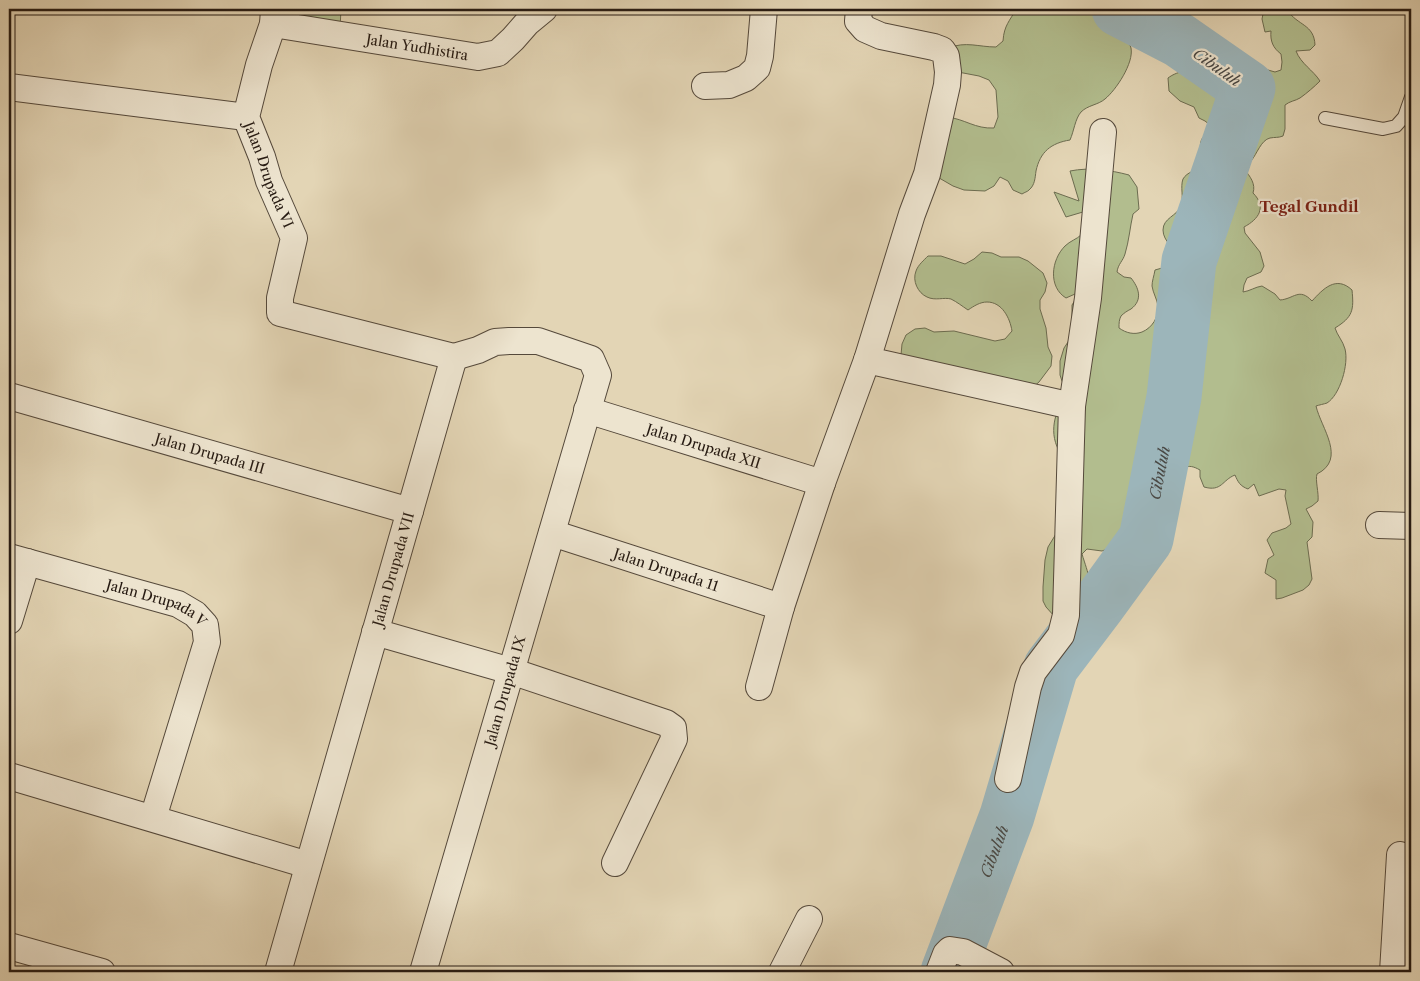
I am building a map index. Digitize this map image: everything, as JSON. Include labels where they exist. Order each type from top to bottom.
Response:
[{"type":"street","name":"Jalan Yudhistira","points":[[273,16],[478,57],[498,53],[544,9]]},
{"type":"street","points":[[705,86],[729,85],[746,78],[757,68],[760,56],[764,9]]},
{"type":"street","points":[[759,687],[822,483],[867,360],[912,214],[927,174],[947,85],[946,56],[942,50],[881,36],[864,29],[858,21],[859,9]]},
{"type":"street","name":"Jalan Drupada VI","points":[[273,16],[246,117],[262,157],[269,181],[294,238],[280,298],[280,314],[454,357]]},
{"type":"street","points":[[9,87],[246,117]]},
{"type":"street","points":[[1008,779],[1033,672],[1061,635],[1066,615],[1072,406],[1088,298],[1103,132]]},
{"type":"street","points":[[454,357],[478,350],[495,342],[538,341],[591,359],[598,375],[587,410]]},
{"type":"street","name":"Jalan Drupada VII","points":[[278,972],[454,357]]},
{"type":"street","points":[[867,360],[1072,406]]},
{"type":"street","name":"Jalan Drupada III","points":[[9,396],[410,511]]},
{"type":"street","name":"Jalan Drupada XII","points":[[587,410],[822,483]]},
{"type":"street","name":"Jalan Drupada IX","points":[[423,972],[587,410]]},
{"type":"street","points":[[1379,525],[1411,526]]},
{"type":"street","name":"Jalan Drupada 11","points":[[552,533],[782,608]]},
{"type":"street","name":"Jalan Drupada V","points":[[9,622],[18,560],[178,604],[195,614],[205,625],[207,642],[153,818]]},
{"type":"street","points":[[376,632],[511,671],[666,723],[674,728],[674,739],[615,864]]},
{"type":"street","points":[[9,776],[308,865]]},
{"type":"street","points":[[1393,972],[1400,855]]},
{"type":"street","points":[[782,972],[809,919]]},
{"type":"street","points":[[9,946],[102,972]]},
{"type":"street","points":[[950,958],[1001,972]]},
{"type":"lane","points":[[1325,118],[1383,128],[1396,126],[1404,117],[1411,97]]},
{"type":"green space","points":[[274,9],[341,9],[340,29],[272,21]]},
{"type":"green space","points":[[1016,9],[1108,9],[1110,21],[1129,43],[1131,48],[1130,61],[1119,83],[1109,95],[1081,112],[1070,140],[1057,143],[1047,150],[1040,159],[1034,184],[1028,191],[1022,194],[1013,190],[1008,181],[1000,177],[994,186],[985,191],[964,190],[934,175],[947,117],[981,127],[994,128],[998,117],[996,90],[989,80],[958,72],[949,48],[961,45],[996,47],[1003,41],[1006,27]]},
{"type":"green space","points":[[1264,9],[1289,9],[1287,10],[1291,15],[1309,29],[1314,38],[1315,45],[1310,50],[1296,51],[1301,60],[1320,81],[1300,98],[1285,105],[1285,129],[1283,136],[1267,139],[1251,161],[1245,162],[1244,169],[1252,180],[1254,186],[1253,193],[1260,203],[1260,208],[1254,220],[1244,227],[1245,233],[1260,252],[1264,266],[1261,272],[1247,278],[1243,292],[1262,286],[1275,294],[1280,300],[1300,294],[1312,301],[1330,285],[1341,284],[1352,290],[1353,303],[1351,312],[1346,320],[1335,328],[1343,343],[1346,355],[1342,379],[1332,399],[1327,403],[1316,406],[1330,443],[1331,452],[1326,468],[1317,474],[1318,501],[1306,509],[1313,522],[1312,537],[1307,542],[1312,579],[1303,590],[1276,599],[1276,580],[1265,573],[1268,559],[1274,555],[1267,540],[1272,533],[1291,524],[1285,496],[1286,490],[1279,489],[1259,496],[1254,484],[1248,489],[1245,488],[1240,484],[1235,475],[1218,487],[1204,487],[1200,477],[1200,470],[1188,467],[1141,492],[1139,514],[1130,524],[1123,523],[1138,551],[1138,572],[1132,577],[1122,574],[1119,570],[1118,556],[1122,546],[1115,546],[1102,551],[1087,549],[1082,554],[1090,585],[1085,605],[1081,612],[1076,615],[1055,617],[1043,601],[1045,560],[1048,547],[1059,529],[1059,451],[1054,435],[1054,427],[1057,412],[1066,388],[1060,375],[1060,361],[1064,348],[1072,336],[1072,305],[1079,294],[1066,298],[1060,293],[1054,280],[1054,266],[1060,252],[1067,244],[1083,233],[1093,209],[1066,217],[1054,192],[1079,201],[1070,171],[1085,169],[1107,170],[1129,175],[1137,187],[1139,209],[1133,214],[1126,249],[1117,272],[1124,277],[1131,278],[1138,290],[1138,298],[1135,305],[1121,316],[1119,328],[1127,332],[1139,333],[1149,328],[1154,322],[1158,310],[1152,286],[1155,270],[1169,266],[1175,261],[1174,252],[1165,238],[1164,226],[1181,206],[1183,179],[1189,173],[1203,168],[1200,148],[1202,139],[1209,132],[1210,125],[1199,118],[1194,107],[1180,101],[1169,91],[1168,78],[1186,71],[1194,73],[1205,82],[1213,85],[1247,86],[1260,81],[1268,70],[1275,72],[1281,70],[1281,54],[1273,44],[1271,31],[1265,32],[1262,19]]},
{"type":"green space","points":[[982,252],[992,253],[1001,257],[1019,257],[1028,261],[1043,273],[1047,283],[1045,292],[1040,300],[1040,309],[1046,328],[1048,347],[1052,356],[1051,366],[1032,388],[901,355],[902,344],[906,335],[915,329],[925,328],[934,332],[954,331],[995,341],[1005,339],[1012,331],[1007,316],[997,305],[984,302],[968,310],[951,299],[927,297],[921,293],[917,286],[915,279],[916,271],[928,256],[941,256],[965,264]]},
{"type":"waterway","name":"Cibuluh","points":[[948,972],[1007,816],[1051,667],[1146,539],[1174,397],[1189,261],[1248,88],[1179,40],[1119,9]]},
{"type":"district","name":"Tegal Gundil","points":[[1309,206]]}]
